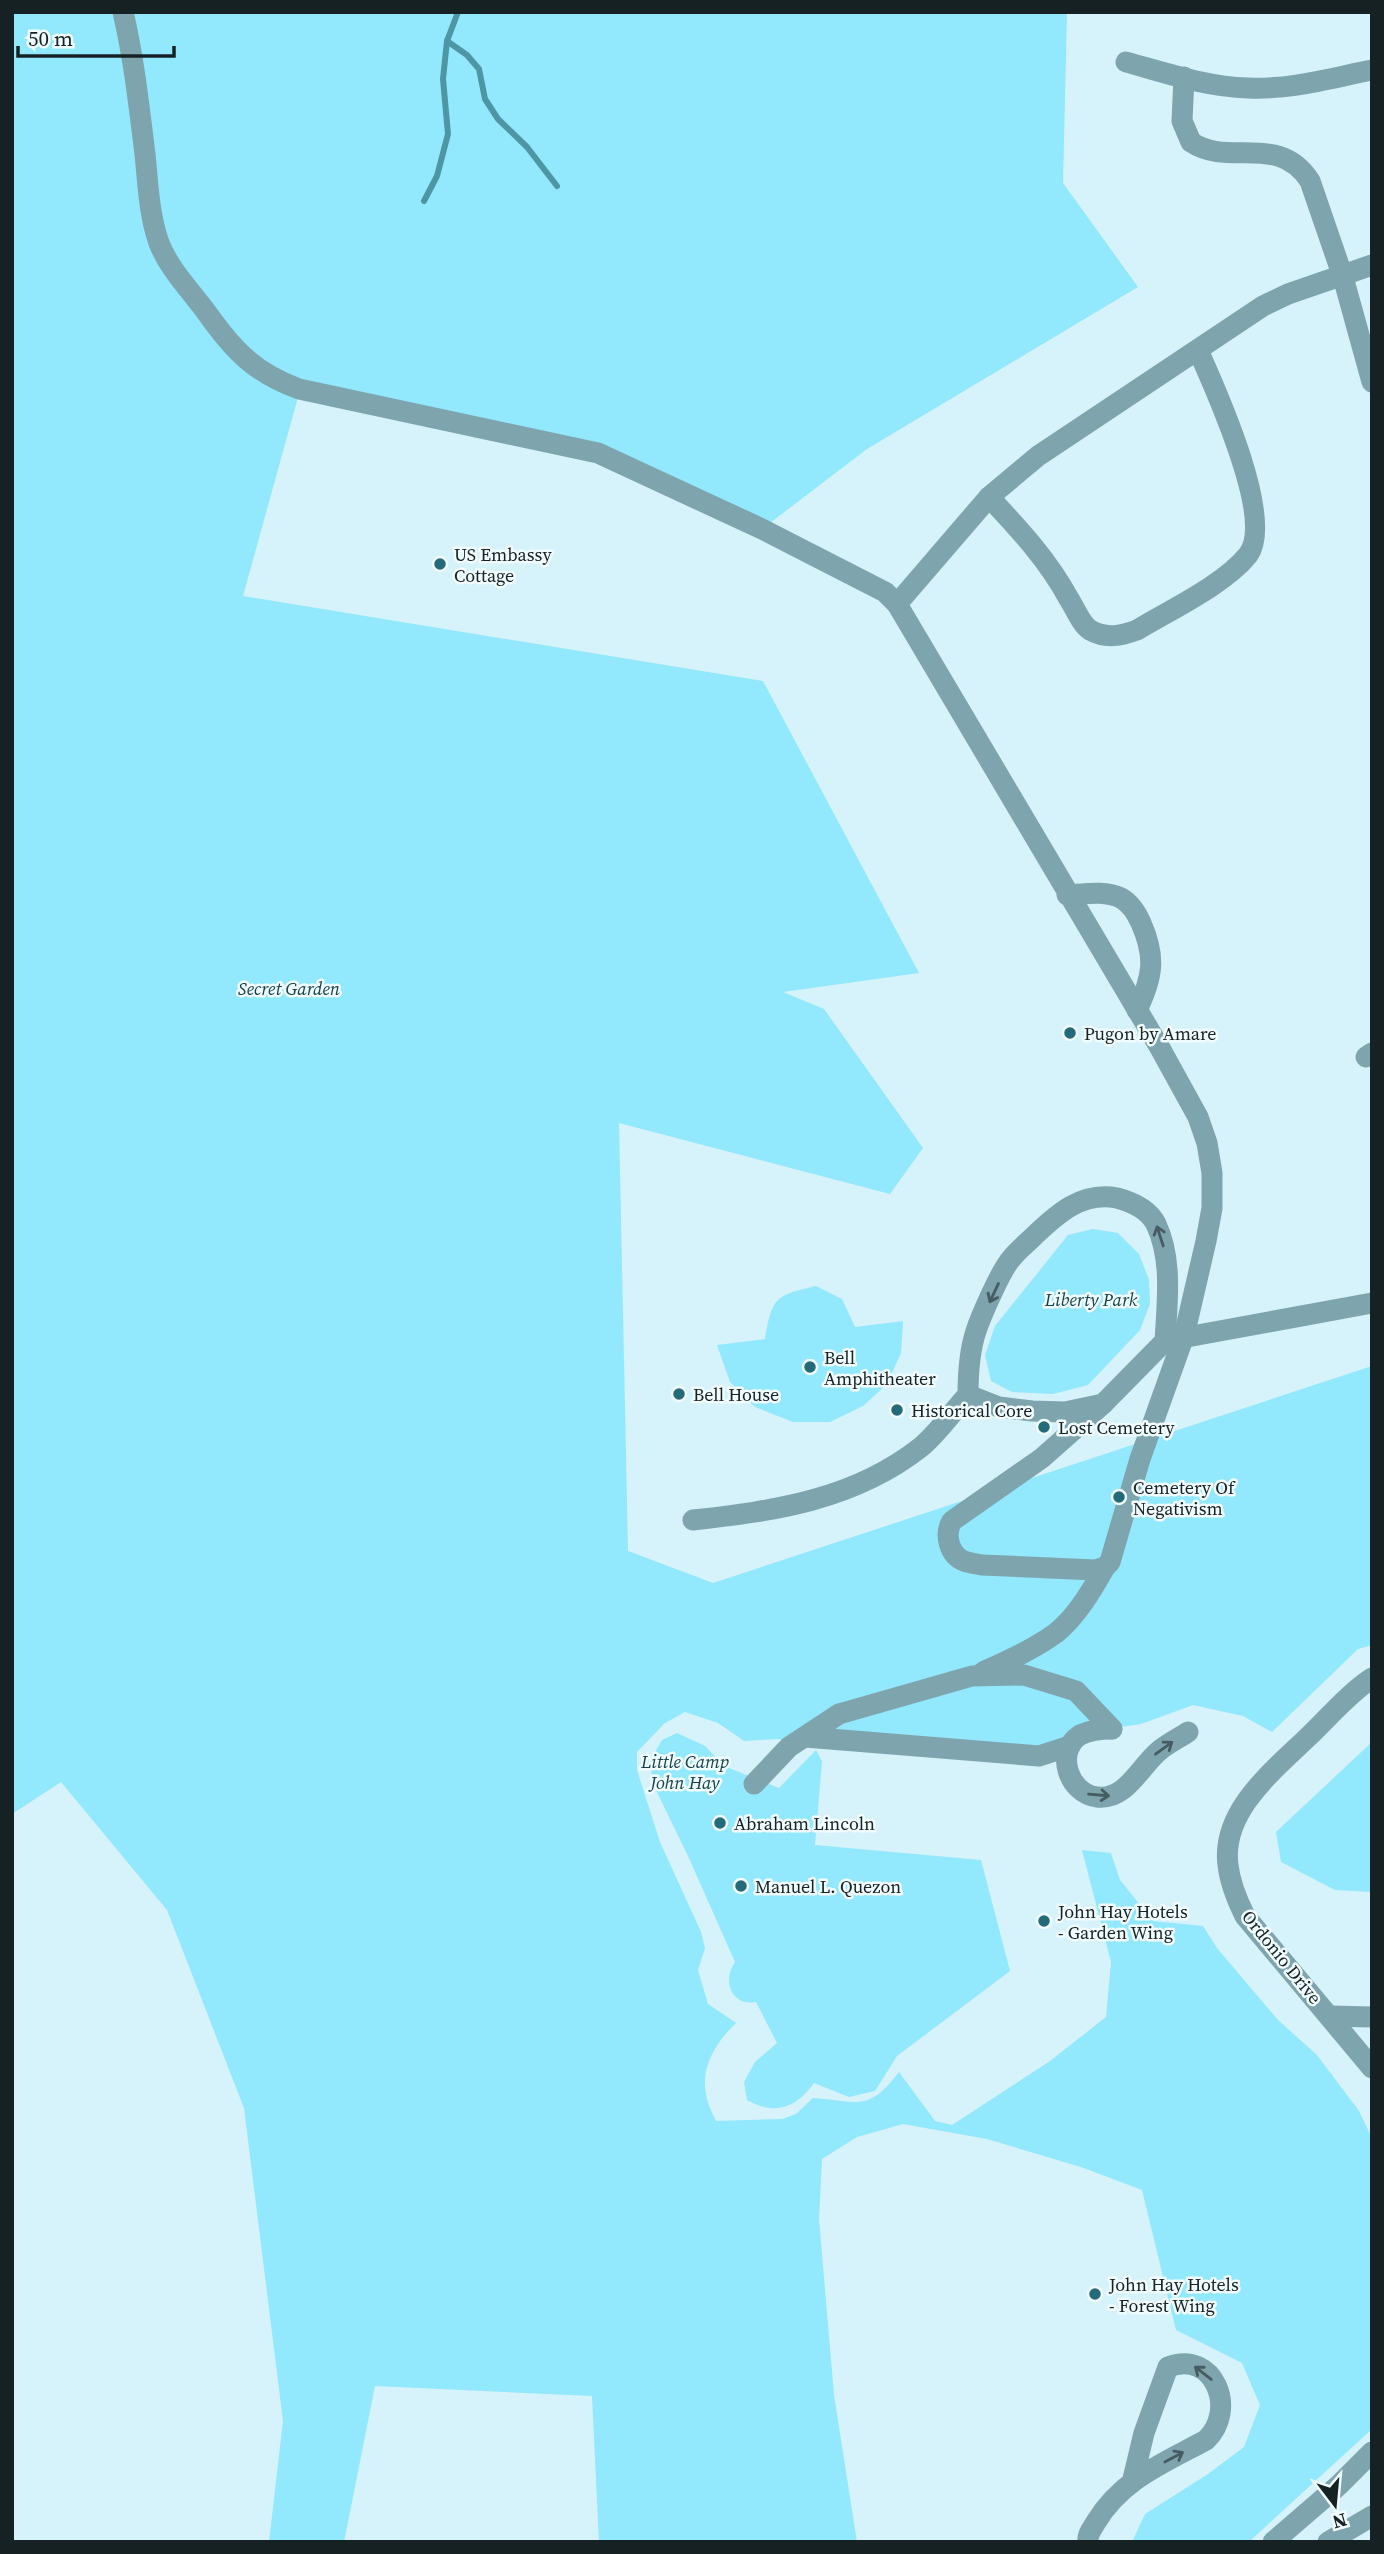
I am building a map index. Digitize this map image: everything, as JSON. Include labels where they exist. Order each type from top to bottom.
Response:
[{"type":"street","points":[[123,12],[133,57],[152,219],[160,245],[170,264],[228,343],[274,380],[299,389],[598,453],[762,529],[885,592],[897,604],[1198,1117],[1207,1143],[1212,1173],[1212,1208],[1206,1241],[1174,1338],[1114,1551],[1090,1594],[1056,1632],[1009,1660],[972,1676],[839,1714],[789,1747],[754,1784]]},
{"type":"street","points":[[1126,62],[1184,78],[1247,88],[1282,87],[1372,70]]},
{"type":"street","points":[[1184,78],[1182,121],[1191,142],[1209,150],[1273,155],[1289,159],[1301,168],[1310,181],[1343,277],[1372,382]]},
{"type":"street","points":[[897,604],[989,497],[1038,456],[1087,421],[1263,306],[1288,294],[1372,265]]},
{"type":"street","points":[[989,497],[1051,568],[1087,628],[1101,635],[1121,636],[1137,630],[1234,569],[1250,552],[1255,533],[1253,513],[1240,452],[1223,405],[1198,350]]},
{"type":"street","points":[[1067,895],[1110,895],[1121,898],[1138,916],[1151,945],[1151,975],[1137,1010]]},
{"type":"street","points":[[693,1520],[768,1511],[815,1500],[876,1476],[922,1446],[968,1395],[968,1368],[976,1331],[1009,1260],[1068,1205],[1108,1196],[1126,1200],[1143,1209],[1155,1222],[1162,1240],[1174,1338]]},
{"type":"street","points":[[1105,1567],[1095,1570],[982,1565],[964,1561],[957,1557],[951,1548],[947,1528],[951,1521],[1042,1458],[1174,1338],[1372,1303]]},
{"type":"street","points":[[968,1395],[999,1407],[1032,1411],[1065,1412],[1103,1404]]},
{"type":"street","points":[[972,1676],[1024,1675],[1076,1692],[1112,1729],[1083,1734],[1069,1752],[1067,1770],[1078,1788],[1098,1797],[1109,1797],[1128,1787],[1152,1758],[1188,1732]]},
{"type":"street","name":"Ordonio Drive","points":[[1372,1678],[1344,1701],[1257,1786],[1232,1824],[1227,1862],[1232,1888],[1245,1916],[1372,2068]]},
{"type":"street","points":[[805,1737],[1040,1756],[1069,1752]]},
{"type":"street","points":[[1330,2016],[1372,2017]]},
{"type":"street","points":[[1088,2542],[1087,2536],[1105,2506],[1133,2479],[1206,2440],[1214,2433],[1221,2416],[1220,2395],[1208,2372],[1183,2363],[1168,2367],[1144,2433],[1133,2479]]},
{"type":"street","points":[[1273,2542],[1339,2485],[1372,2452]]},
{"type":"street","points":[[1328,2542],[1372,2516]]},
{"type":"green space","name":"Secret Garden","points":[[12,12],[1067,12],[1063,183],[1138,287],[867,449],[762,529],[598,453],[300,390],[243,596],[763,681],[919,973],[783,992],[824,1009],[923,1148],[890,1194],[619,1123],[628,1551],[713,1583],[1372,1366],[1372,1645],[1358,1649],[1272,1732],[1243,1716],[1193,1705],[1141,1724],[1074,1734],[1006,1760],[776,1739],[744,1741],[718,1723],[685,1712],[665,1723],[637,1752],[637,1770],[660,1842],[701,1932],[705,1948],[698,1970],[708,2004],[736,2023],[712,2054],[706,2073],[707,2097],[716,2121],[782,2119],[796,2114],[813,2098],[861,2102],[879,2094],[899,2072],[935,2121],[952,2125],[1050,2061],[1106,2017],[1111,1962],[1082,1850],[1111,1853],[1120,1880],[1153,1921],[1203,1926],[1217,1948],[1278,2020],[1317,2055],[1359,2111],[1372,2138],[1372,2429],[1251,2540],[1132,2542],[1145,2514],[1208,2474],[1244,2447],[1260,2405],[1242,2363],[1176,2330],[1142,2190],[1081,2167],[987,2139],[903,2124],[857,2137],[822,2159],[819,2219],[834,2395],[857,2542],[599,2542],[592,2396],[375,2386],[344,2542],[269,2542],[283,2421],[244,2108],[167,1910],[61,1782],[12,1814]]},
{"type":"green space","name":"Liberty Park","points":[[1093,1229],[1118,1233],[1139,1254],[1149,1280],[1150,1304],[1140,1330],[1088,1385],[1053,1394],[1012,1392],[991,1381],[985,1355],[995,1326],[1068,1235]]},
{"type":"green space","name":"Bell Amphitheater","points":[[816,1286],[842,1299],[855,1327],[903,1321],[901,1353],[887,1384],[863,1406],[830,1422],[793,1422],[755,1407],[730,1382],[717,1345],[765,1339],[770,1315],[778,1300],[792,1292]]},
{"type":"green space","name":"Little Camp John Hay","points":[[677,1733],[705,1746],[724,1766],[779,1788],[816,1750],[822,1761],[815,1845],[981,1860],[1010,1971],[897,2056],[875,2091],[849,2097],[814,2083],[800,2098],[784,2107],[767,2108],[747,2100],[744,2082],[755,2062],[777,2043],[756,2002],[740,2000],[731,1991],[729,1977],[735,1962],[652,1782],[651,1759],[662,1740]]},
{"type":"green space","points":[[1372,1742],[1372,1892],[1335,1890],[1281,1862],[1276,1832]]},
{"type":"waterway","points":[[424,201],[437,176],[448,134],[443,79],[447,41],[458,12]]},
{"type":"waterway","points":[[447,41],[467,55],[479,69],[485,99],[498,119],[527,147],[557,186]]},
{"type":"place","name":"US Embassy Cottage","points":[[440,564]]},
{"type":"place","name":"Pugon by Amare","points":[[1070,1033]]},
{"type":"place","name":"Bell Amphitheater","points":[[810,1367]]},
{"type":"place","name":"Bell House","points":[[679,1394]]},
{"type":"place","name":"Historical Core","points":[[897,1410]]},
{"type":"place","name":"Lost Cemetery","points":[[1044,1427]]},
{"type":"place","name":"Cemetery Of Negativism","points":[[1119,1497]]},
{"type":"place","name":"Abraham Lincoln","points":[[720,1823]]},
{"type":"place","name":"Manuel L. Quezon","points":[[741,1886]]},
{"type":"place","name":"John Hay Hotels - Garden Wing","points":[[1044,1921]]},
{"type":"place","name":"John Hay Hotels - Forest Wing","points":[[1095,2294]]}]
